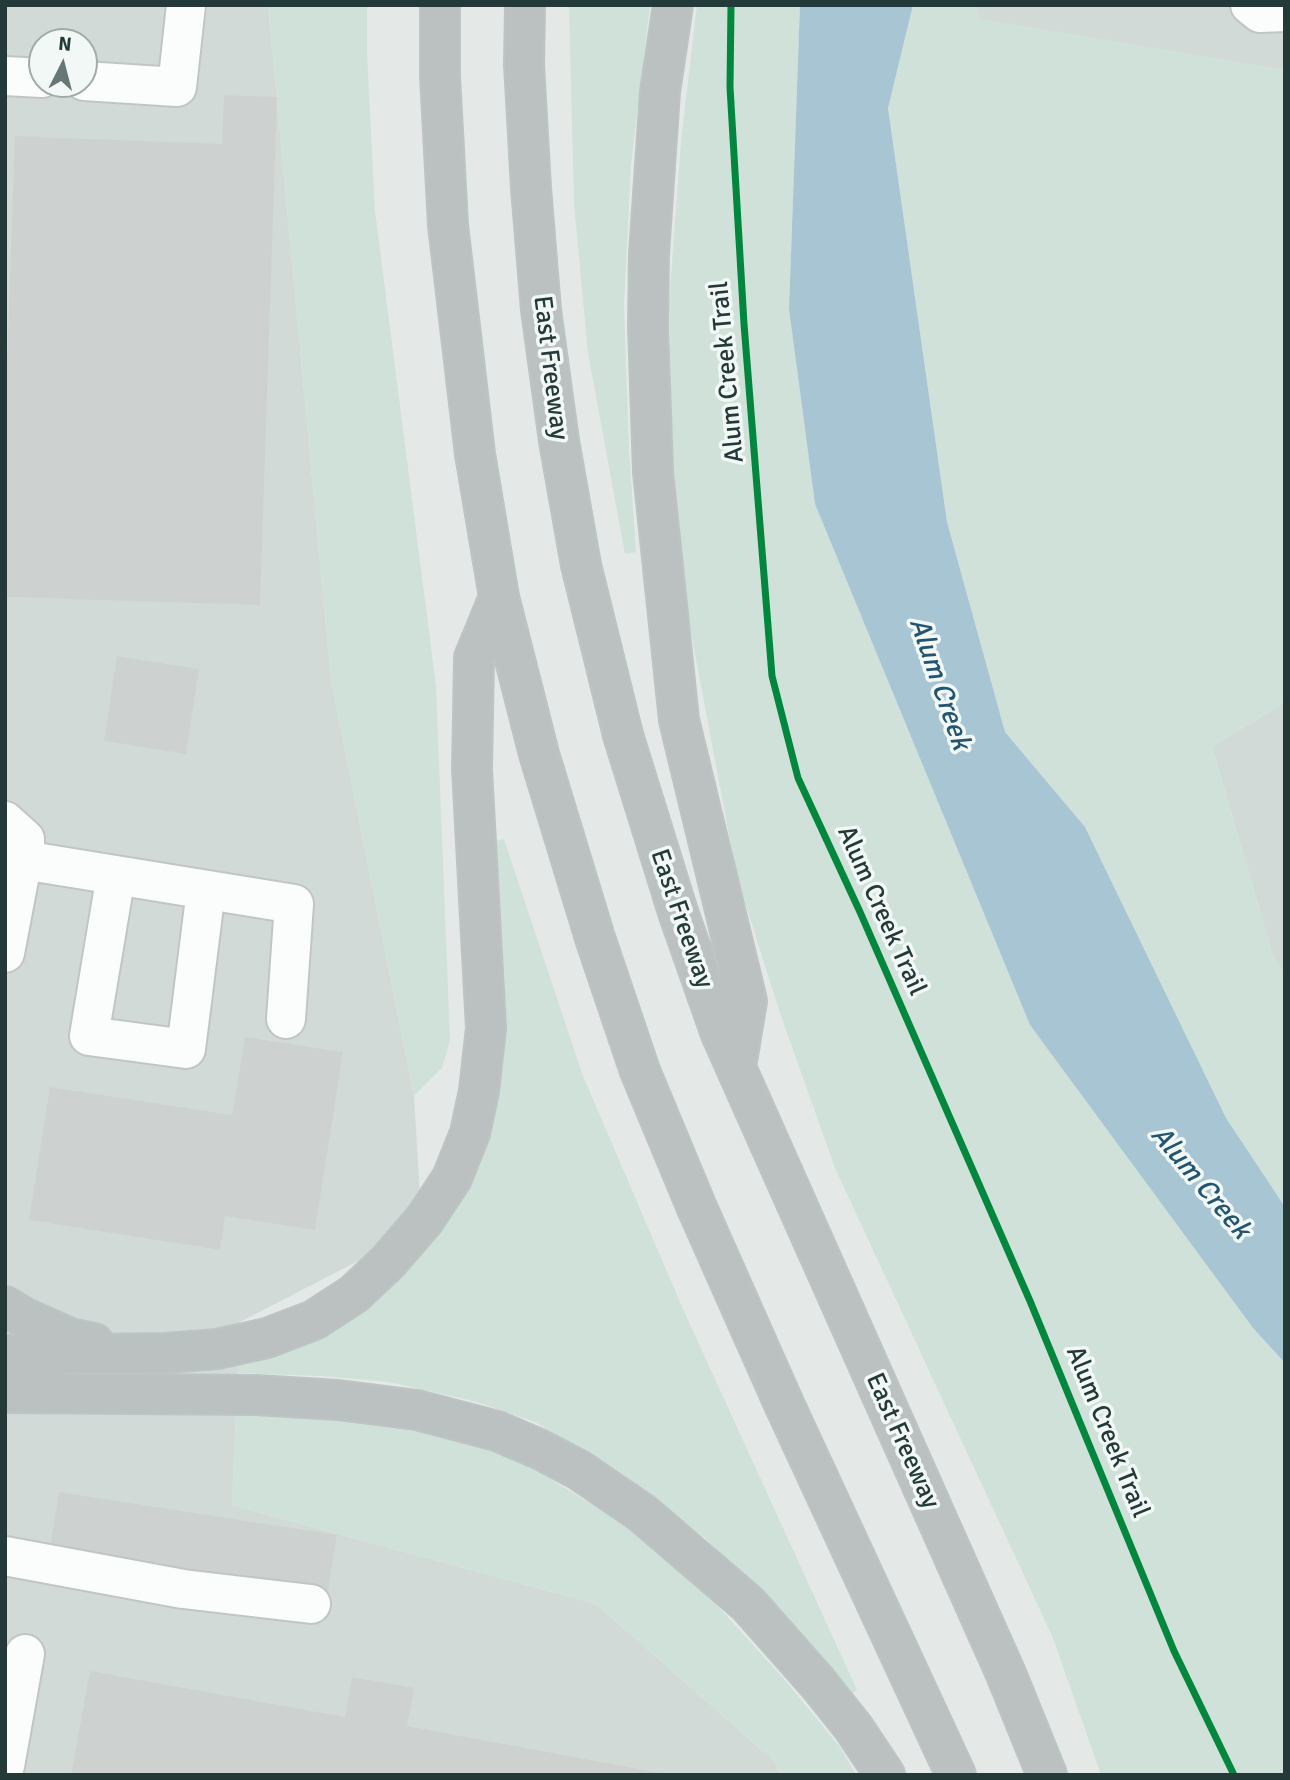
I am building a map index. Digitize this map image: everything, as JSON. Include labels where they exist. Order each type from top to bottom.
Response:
[{"type":"highway","points":[[440,5],[443,149],[452,262],[475,454],[499,597],[539,754],[594,938],[640,1071],[697,1208],[779,1392],[956,1775]]},
{"type":"highway","name":"East Freeway","points":[[525,5],[524,65],[541,310],[559,441],[581,565],[620,723],[649,821],[716,1022],[1006,1674],[1047,1775]]},
{"type":"highway","points":[[673,5],[660,92],[649,254],[648,326],[653,472],[679,719],[747,1001],[736,1067]]},
{"type":"highway","points":[[5,1355],[166,1353],[217,1349],[267,1338],[314,1320],[354,1294],[388,1262],[425,1219],[452,1178],[470,1133],[479,1091],[486,1028],[472,769],[474,658],[499,597]]},
{"type":"highway","points":[[5,1306],[70,1338],[166,1353]]},
{"type":"highway","points":[[5,1393],[256,1395],[338,1400],[417,1410],[497,1431],[539,1449],[579,1470],[642,1513],[748,1604],[817,1682],[886,1775]]},
{"type":"lane","points":[[98,82],[177,87],[186,5]]},
{"type":"lane","points":[[1250,5],[1260,13],[1285,12]]},
{"type":"lane","points":[[5,76],[28,77]]},
{"type":"lane","points":[[5,821],[24,839],[23,860],[5,953]]},
{"type":"lane","points":[[23,860],[294,904],[286,1019]]},
{"type":"lane","points":[[116,875],[89,1036],[186,1049],[206,890]]},
{"type":"lane","points":[[5,1556],[183,1589],[311,1605]]},
{"type":"lane","points":[[5,1766],[25,1654]]},
{"type":"shaded area","points":[[5,5],[268,5],[331,680],[414,1096],[420,1194],[364,1258],[240,1322],[232,1505],[596,1604],[774,1761],[780,1775],[5,1775]]},
{"type":"shaded area","points":[[975,5],[1285,5],[1285,70],[981,19]]},
{"type":"shaded area","points":[[1285,702],[1285,975],[1273,956],[1212,747]]},
{"type":"green space","points":[[268,5],[367,5],[375,211],[436,686],[450,1040],[442,1068],[414,1096],[331,680]]},
{"type":"green space","points":[[569,5],[650,5],[631,165],[624,304],[629,451],[636,552],[625,554],[588,353],[574,204]]},
{"type":"green space","points":[[697,5],[800,5],[789,309],[815,504],[1030,1025],[1253,1328],[1285,1363],[1285,1775],[1101,1775],[1053,1638],[835,1168],[780,1013],[737,877],[682,585],[672,446],[669,303],[681,141]]},
{"type":"green space","points":[[913,5],[975,5],[982,19],[1285,70],[1285,702],[1212,747],[1273,956],[1285,975],[1285,1207],[1226,1118],[1085,827],[1005,732],[947,522],[888,108]]},
{"type":"green space","points":[[504,839],[583,1076],[683,1309],[857,1690],[849,1695],[795,1629],[705,1538],[624,1477],[535,1422],[477,1402],[389,1382],[238,1373],[238,1361],[393,1280],[442,1229],[471,1177],[492,1116],[505,1046],[488,843]]},
{"type":"green space","points":[[236,1415],[364,1419],[436,1429],[485,1445],[549,1478],[622,1523],[703,1590],[783,1678],[840,1747],[856,1775],[780,1775],[774,1761],[596,1604],[232,1505]]},
{"type":"water","name":"Alum Creek","points":[[800,5],[913,5],[888,108],[947,522],[1005,732],[1085,827],[1226,1118],[1285,1207],[1285,1363],[1253,1328],[1030,1025],[815,504],[789,309]]},
{"type":"building","points":[[224,95],[277,97],[260,605],[5,597],[5,418],[15,136],[222,144]]},
{"type":"building","points":[[117,656],[199,669],[186,754],[104,741]]},
{"type":"building","points":[[245,1037],[343,1052],[315,1230],[225,1216],[220,1250],[29,1220],[50,1087],[232,1115]]},
{"type":"building","points":[[59,1492],[337,1535],[328,1591],[50,1549]]},
{"type":"building","points":[[90,1671],[345,1717],[352,1677],[414,1688],[407,1726],[671,1775],[71,1775]]},
{"type":"cycle path","name":"Alum Creek Trail","points":[[731,5],[730,87],[744,324],[772,676],[798,778],[860,912],[1030,1301],[1174,1651],[1234,1775]]}]
